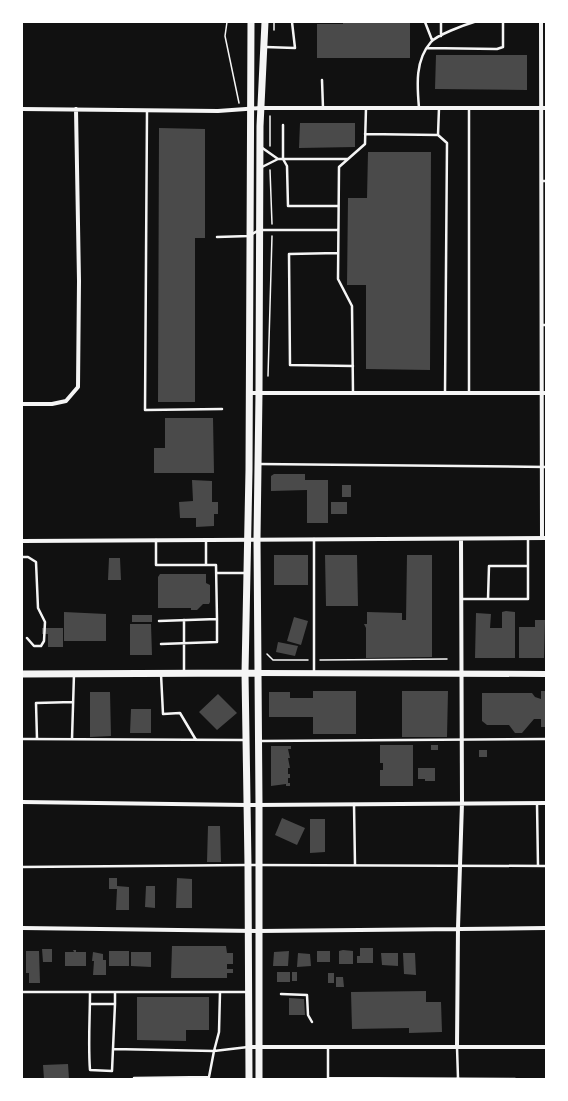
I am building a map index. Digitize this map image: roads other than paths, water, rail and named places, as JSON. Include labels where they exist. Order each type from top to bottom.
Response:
[{"type":"main road","points":[[249,1079],[245,673],[251,22]]},
{"type":"main road","points":[[259,1079],[259,741],[262,673],[257,539],[260,108],[265,22]]},
{"type":"main road","points":[[22,674],[262,673]]},
{"type":"street","points":[[22,541],[544,538],[544,108],[541,22]]},
{"type":"street","points":[[22,109],[250,110],[260,108],[544,108]]},
{"type":"street","points":[[22,404],[52,404],[66,401],[78,387],[79,281],[76,109]]},
{"type":"street","points":[[248,393],[544,393]]},
{"type":"street","points":[[457,1047],[458,928],[462,803],[461,539]]},
{"type":"street","points":[[262,673],[546,674]]},
{"type":"street","points":[[22,802],[247,804],[546,803]]},
{"type":"street","points":[[22,928],[259,931],[546,928]]},
{"type":"street","points":[[249,1046],[546,1047]]},
{"type":"lane","points":[[263,47],[295,48],[292,22]]},
{"type":"lane","points":[[425,22],[432,40]]},
{"type":"lane","points":[[441,22],[441,36]]},
{"type":"lane","points":[[419,108],[417,80],[422,56],[432,40],[474,22]]},
{"type":"lane","points":[[427,48],[497,49],[503,47],[503,22]]},
{"type":"lane","points":[[322,80],[323,108]]},
{"type":"lane","points":[[353,393],[352,306],[338,279],[339,167],[365,144],[366,108]]},
{"type":"lane","points":[[438,108],[438,135]]},
{"type":"lane","points":[[469,108],[469,393]]},
{"type":"lane","points":[[147,110],[145,410],[222,409]]},
{"type":"lane","points":[[284,125],[283,159],[287,166],[288,206],[338,206]]},
{"type":"lane","points":[[365,134],[438,135],[446,143],[445,393]]},
{"type":"lane","points":[[260,146],[270,155],[278,159]]},
{"type":"lane","points":[[260,168],[278,159],[347,159]]},
{"type":"lane","points":[[218,237],[249,236],[259,230],[338,230]]},
{"type":"lane","points":[[338,253],[289,254],[290,365],[353,366]]},
{"type":"lane","points":[[258,464],[544,467]]},
{"type":"lane","points":[[461,599],[528,599],[528,538]]},
{"type":"lane","points":[[206,539],[206,565]]},
{"type":"lane","points":[[314,539],[314,673]]},
{"type":"lane","points":[[156,540],[156,565],[216,565],[217,642],[161,644]]},
{"type":"lane","points":[[22,557],[28,557],[36,562],[38,608],[45,622],[44,641],[41,646],[34,646],[27,638]]},
{"type":"lane","points":[[488,599],[489,566],[528,566]]},
{"type":"lane","points":[[216,573],[246,573]]},
{"type":"lane","points":[[159,621],[217,619]]},
{"type":"lane","points":[[184,620],[184,673]]},
{"type":"lane","points":[[72,739],[74,674]]},
{"type":"lane","points":[[161,674],[163,714],[180,713],[196,740]]},
{"type":"lane","points":[[37,739],[36,703],[73,702]]},
{"type":"lane","points":[[22,739],[246,740]]},
{"type":"lane","points":[[259,741],[546,739]]},
{"type":"lane","points":[[537,803],[538,866]]},
{"type":"lane","points":[[354,804],[355,865]]},
{"type":"lane","points":[[22,867],[248,865],[546,866]]},
{"type":"lane","points":[[22,992],[249,992]]},
{"type":"lane","points":[[90,992],[90,1070],[112,1070],[116,992]]},
{"type":"lane","points":[[134,1078],[209,1077],[219,1032],[220,992]]},
{"type":"lane","points":[[281,994],[307,995],[308,1015],[312,1022]]},
{"type":"lane","points":[[90,1004],[115,1004]]},
{"type":"lane","points":[[113,1049],[214,1051],[249,1046]]},
{"type":"lane","points":[[328,1047],[328,1078],[515,1079]]},
{"type":"lane","points":[[457,1047],[458,1079]]}]
